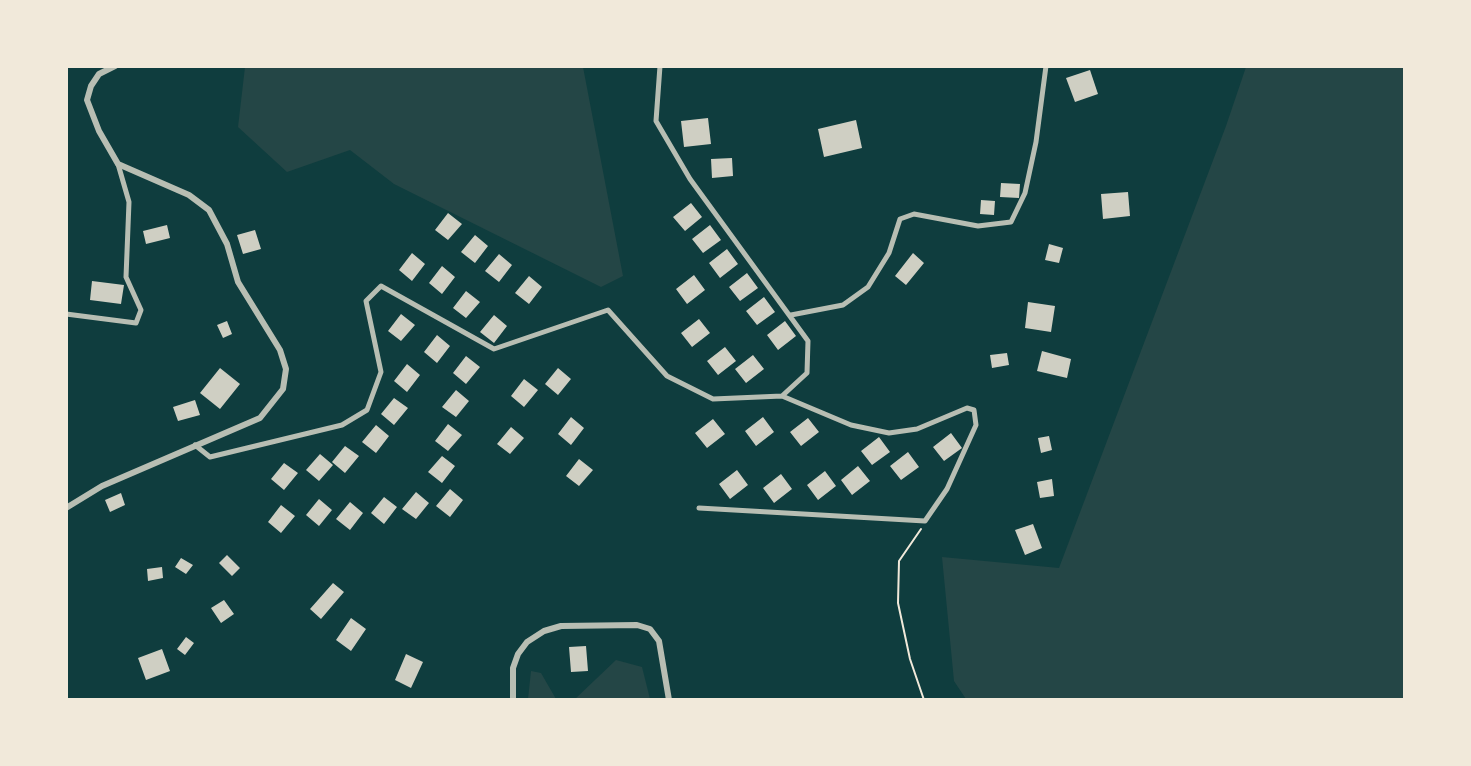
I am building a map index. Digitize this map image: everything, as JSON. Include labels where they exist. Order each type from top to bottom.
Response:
[{"type":"street","points":[[66,314],[136,323],[141,310],[125,276],[129,202],[118,164],[99,131],[87,100],[90,86],[99,74],[115,66]]},
{"type":"street","points":[[660,66],[656,121],[690,178],[808,341],[807,373],[782,396]]},
{"type":"street","points":[[791,315],[843,305],[868,287],[889,253],[900,219],[914,214],[978,226],[1011,222],[1026,193],[1046,66]]},
{"type":"street","points":[[66,508],[102,486],[260,418],[283,389],[286,369],[279,350],[238,282],[227,244],[209,211],[189,195],[118,164]]},
{"type":"street","points":[[195,445],[210,457],[342,425],[367,410],[381,372],[366,301],[381,286],[494,349],[608,310],[667,376],[713,399],[782,396],[850,425],[889,433],[917,429],[967,408],[974,410],[976,425],[968,445],[947,489],[925,521],[699,508]]},
{"type":"street","points":[[513,699],[513,668],[518,654],[527,642],[544,631],[561,625],[637,625],[650,629],[659,641],[669,699]]},
{"type":"path","points":[[924,699],[910,659],[898,603],[899,561],[925,521]]},
{"type":"shaded area","points":[[245,67],[583,67],[623,276],[601,287],[394,184],[350,150],[287,172],[238,127]]},
{"type":"shaded area","points":[[1246,67],[1404,67],[1404,699],[966,699],[954,681],[942,557],[1059,568]]},
{"type":"shaded area","points":[[616,660],[642,667],[650,699],[575,699]]},
{"type":"shaded area","points":[[531,671],[541,673],[556,699],[528,699]]},
{"type":"building","points":[[1090,70],[1098,94],[1075,102],[1066,78]]},
{"type":"building","points":[[708,118],[711,144],[684,147],[681,121]]},
{"type":"building","points":[[856,120],[862,148],[824,157],[818,129]]},
{"type":"building","points":[[732,158],[733,176],[712,178],[711,159]]},
{"type":"building","points":[[1001,183],[1020,184],[1019,198],[1000,197]]},
{"type":"building","points":[[1128,192],[1130,216],[1103,219],[1101,194]]},
{"type":"building","points":[[981,200],[995,201],[994,215],[980,214]]},
{"type":"building","points":[[691,203],[702,217],[685,231],[673,217]]},
{"type":"building","points":[[448,213],[462,224],[448,240],[435,230]]},
{"type":"building","points":[[167,225],[170,238],[146,244],[143,231]]},
{"type":"building","points":[[710,225],[721,240],[703,253],[692,239]]},
{"type":"building","points":[[255,230],[261,249],[243,254],[237,235]]},
{"type":"building","points":[[475,235],[488,246],[475,263],[461,252]]},
{"type":"building","points":[[1049,244],[1063,248],[1059,263],[1045,260]]},
{"type":"building","points":[[727,249],[738,264],[720,278],[709,263]]},
{"type":"building","points":[[412,253],[425,264],[412,281],[399,270]]},
{"type":"building","points":[[913,253],[924,263],[906,285],[895,276]]},
{"type":"building","points":[[499,254],[512,265],[499,282],[485,271]]},
{"type":"building","points":[[442,266],[455,277],[442,294],[429,283]]},
{"type":"building","points":[[747,273],[758,288],[740,301],[729,287]]},
{"type":"building","points":[[694,275],[705,290],[687,304],[676,289]]},
{"type":"building","points":[[529,276],[542,287],[529,304],[515,293]]},
{"type":"building","points":[[92,281],[124,285],[121,304],[90,300]]},
{"type":"building","points":[[466,291],[480,302],[466,318],[453,308]]},
{"type":"building","points":[[764,297],[775,312],[757,325],[746,311]]},
{"type":"building","points":[[1028,302],[1055,306],[1051,332],[1025,328]]},
{"type":"building","points":[[401,314],[415,325],[401,341],[388,331]]},
{"type":"building","points":[[494,315],[507,326],[494,343],[480,332]]},
{"type":"building","points":[[699,319],[710,333],[692,347],[681,333]]},
{"type":"building","points":[[227,321],[232,334],[223,338],[217,325]]},
{"type":"building","points":[[785,321],[796,336],[778,350],[767,335]]},
{"type":"building","points":[[437,335],[450,346],[437,363],[424,352]]},
{"type":"building","points":[[725,347],[736,361],[718,375],[707,361]]},
{"type":"building","points":[[1042,351],[1071,359],[1067,378],[1037,371]]},
{"type":"building","points":[[1007,353],[1009,365],[992,368],[990,355]]},
{"type":"building","points":[[753,355],[764,369],[746,383],[735,369]]},
{"type":"building","points":[[466,356],[480,367],[466,384],[453,373]]},
{"type":"building","points":[[407,364],[420,375],[407,392],[394,381]]},
{"type":"building","points":[[220,368],[240,384],[220,409],[200,393]]},
{"type":"building","points":[[558,368],[571,379],[558,395],[545,384]]},
{"type":"building","points":[[524,379],[538,390],[524,407],[511,396]]},
{"type":"building","points":[[456,390],[469,401],[456,417],[442,407]]},
{"type":"building","points":[[394,398],[408,408],[394,425],[381,414]]},
{"type":"building","points":[[195,400],[200,415],[178,421],[173,407]]},
{"type":"building","points":[[571,417],[584,428],[571,445],[558,434]]},
{"type":"building","points":[[763,417],[774,432],[756,446],[745,431]]},
{"type":"building","points":[[808,418],[819,432],[801,446],[790,432]]},
{"type":"building","points":[[713,419],[725,434],[707,448],[695,433]]},
{"type":"building","points":[[448,424],[462,435],[448,451],[435,441]]},
{"type":"building","points":[[376,425],[389,436],[376,453],[362,442]]},
{"type":"building","points":[[511,427],[524,438],[510,454],[497,444]]},
{"type":"building","points":[[951,433],[962,448],[944,461],[933,447]]},
{"type":"building","points":[[1049,436],[1052,450],[1041,453],[1038,438]]},
{"type":"building","points":[[879,437],[890,452],[872,465],[861,451]]},
{"type":"building","points":[[345,446],[359,456],[345,473],[332,462]]},
{"type":"building","points":[[908,452],[919,467],[901,480],[890,466]]},
{"type":"building","points":[[320,454],[333,465],[319,481],[306,470]]},
{"type":"building","points":[[442,456],[455,466],[442,483],[428,472]]},
{"type":"building","points":[[579,459],[593,470],[579,486],[566,476]]},
{"type":"building","points":[[284,463],[298,473],[284,490],[271,479]]},
{"type":"building","points":[[858,466],[870,481],[852,495],[841,480]]},
{"type":"building","points":[[737,470],[748,485],[730,499],[719,484]]},
{"type":"building","points":[[825,471],[836,486],[818,500],[807,485]]},
{"type":"building","points":[[781,474],[792,489],[774,503],[763,488]]},
{"type":"building","points":[[1052,479],[1054,496],[1040,498],[1037,482]]},
{"type":"building","points":[[450,489],[463,500],[450,517],[436,506]]},
{"type":"building","points":[[416,492],[429,503],[416,519],[402,509]]},
{"type":"building","points":[[121,493],[125,505],[110,512],[105,500]]},
{"type":"building","points":[[384,497],[397,507],[384,524],[371,513]]},
{"type":"building","points":[[319,499],[332,510],[319,526],[306,515]]},
{"type":"building","points":[[350,502],[363,513],[350,530],[336,519]]},
{"type":"building","points":[[281,505],[295,516],[281,533],[268,522]]},
{"type":"building","points":[[1033,524],[1042,548],[1025,555],[1015,530]]},
{"type":"building","points":[[227,555],[240,568],[232,576],[219,563]]},
{"type":"building","points":[[181,558],[193,565],[186,574],[175,567]]},
{"type":"building","points":[[162,567],[163,578],[148,581],[147,569]]},
{"type":"building","points":[[333,583],[344,592],[321,619],[310,609]]},
{"type":"building","points":[[224,600],[234,614],[221,623],[211,608]]},
{"type":"building","points":[[351,618],[366,629],[351,651],[336,640]]},
{"type":"building","points":[[186,637],[194,643],[185,655],[177,649]]},
{"type":"building","points":[[586,646],[588,671],[571,672],[569,647]]},
{"type":"building","points":[[162,649],[170,671],[146,680],[138,658]]},
{"type":"building","points":[[406,654],[423,662],[411,688],[395,680]]}]
